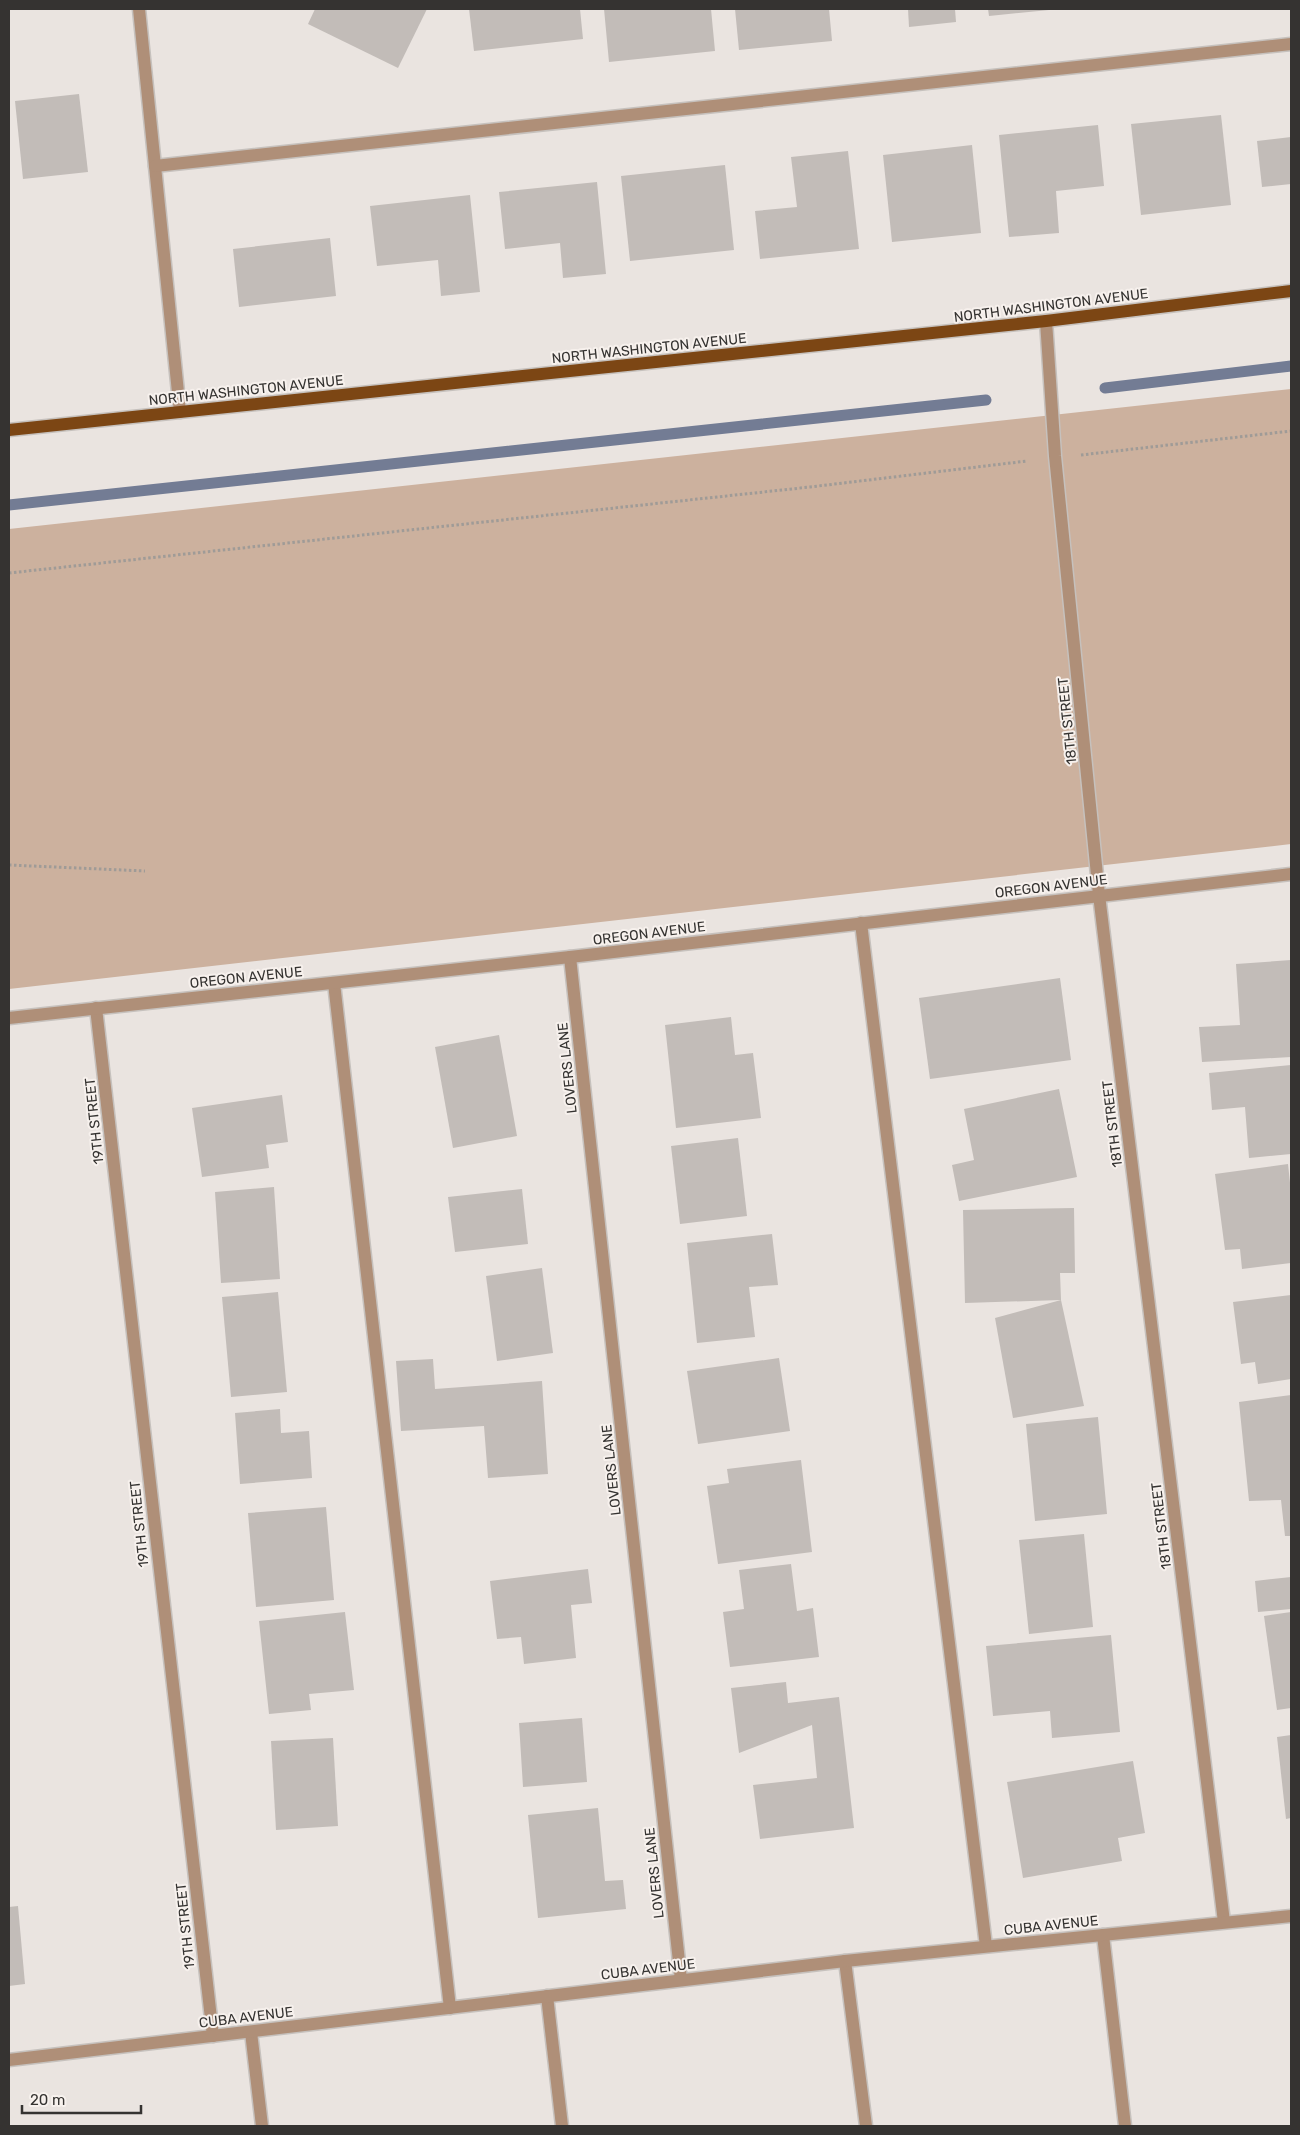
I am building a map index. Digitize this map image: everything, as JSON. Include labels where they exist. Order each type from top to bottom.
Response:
[{"type":"main road","name":"NORTH WASHINGTON AVENUE","points":[[9,430],[1046,321],[1291,291]]},
{"type":"street","points":[[139,9],[180,412]]},
{"type":"street","points":[[155,166],[1291,44]]},
{"type":"street","name":"18TH STREET","points":[[1046,321],[1055,456],[1099,895],[1224,1922]]},
{"type":"street","name":"OREGON AVENUE","points":[[9,1018],[570,957],[1291,874]]},
{"type":"street","points":[[861,924],[986,1946]]},
{"type":"street","name":"LOVERS LANE","points":[[570,957],[681,1980]]},
{"type":"street","points":[[334,983],[450,2008]]},
{"type":"street","name":"19TH STREET","points":[[96,1008],[213,2036]]},
{"type":"street","name":"CUBA AVENUE","points":[[9,2060],[845,1961],[1291,1916]]},
{"type":"street","points":[[1103,1935],[1125,2126]]},
{"type":"street","points":[[845,1961],[866,2126]]},
{"type":"street","points":[[547,1996],[562,2126]]},
{"type":"street","points":[[251,2032],[262,2126]]},
{"type":"path","points":[[9,573],[790,489],[1055,456],[1095,454],[1291,430]]},
{"type":"path","points":[[9,865],[145,871]]},
{"type":"shaded area","points":[[1291,389],[1291,844],[9,989],[9,529]]},
{"type":"building","points":[[315,9],[427,9],[398,68],[308,24]]},
{"type":"building","points":[[469,9],[580,9],[583,39],[474,51]]},
{"type":"building","points":[[604,9],[711,9],[715,51],[609,62]]},
{"type":"building","points":[[735,9],[829,9],[832,41],[739,50]]},
{"type":"building","points":[[908,9],[955,9],[956,22],[909,27]]},
{"type":"building","points":[[988,9],[1048,9],[1049,10],[989,16]]},
{"type":"building","points":[[79,94],[88,172],[23,179],[15,101]]},
{"type":"building","points":[[1221,115],[1231,205],[1141,215],[1131,124]]},
{"type":"building","points":[[1098,125],[1104,186],[1056,191],[1059,233],[1009,237],[999,135]]},
{"type":"building","points":[[1291,137],[1291,184],[1262,187],[1257,141]]},
{"type":"building","points":[[972,145],[981,233],[892,242],[883,155]]},
{"type":"building","points":[[848,151],[859,249],[760,259],[755,211],[797,207],[791,157]]},
{"type":"building","points":[[725,165],[734,250],[630,261],[621,176]]},
{"type":"building","points":[[597,182],[606,274],[563,278],[560,243],[505,249],[499,192]]},
{"type":"building","points":[[470,195],[480,292],[441,296],[438,260],[377,266],[370,206]]},
{"type":"building","points":[[330,238],[336,296],[239,307],[233,249]]},
{"type":"building","points":[[1291,960],[1291,1057],[1202,1062],[1199,1027],[1240,1025],[1236,964]]},
{"type":"building","points":[[1060,978],[1071,1060],[930,1079],[919,998]]},
{"type":"building","points":[[731,1017],[735,1055],[753,1053],[761,1118],[676,1128],[665,1025]]},
{"type":"building","points":[[499,1035],[517,1136],[453,1148],[435,1047]]},
{"type":"building","points":[[1291,1065],[1291,1154],[1249,1158],[1245,1107],[1212,1110],[1209,1073]]},
{"type":"building","points":[[1059,1089],[1077,1177],[959,1201],[952,1165],[974,1160],[964,1109]]},
{"type":"building","points":[[282,1095],[288,1142],[266,1145],[269,1168],[202,1177],[192,1108]]},
{"type":"building","points":[[738,1138],[747,1216],[680,1224],[671,1146]]},
{"type":"building","points":[[1288,1164],[1291,1192],[1291,1263],[1242,1269],[1240,1249],[1225,1250],[1215,1174]]},
{"type":"building","points":[[274,1187],[280,1279],[221,1283],[215,1192]]},
{"type":"building","points":[[522,1189],[528,1244],[455,1252],[448,1197]]},
{"type":"building","points":[[1074,1208],[1075,1273],[1060,1273],[1061,1300],[965,1303],[963,1210]]},
{"type":"building","points":[[772,1234],[778,1285],[749,1287],[755,1337],[697,1343],[687,1243]]},
{"type":"building","points":[[542,1268],[553,1353],[497,1361],[486,1276]]},
{"type":"building","points":[[278,1292],[287,1392],[231,1397],[222,1297]]},
{"type":"building","points":[[1291,1295],[1291,1379],[1258,1384],[1255,1362],[1241,1364],[1233,1302]]},
{"type":"building","points":[[1061,1300],[1084,1406],[1013,1418],[995,1318]]},
{"type":"building","points":[[779,1358],[790,1431],[698,1444],[687,1371]]},
{"type":"building","points":[[433,1359],[435,1389],[542,1381],[548,1474],[488,1478],[484,1426],[401,1431],[396,1361]]},
{"type":"building","points":[[1291,1395],[1291,1536],[1285,1536],[1281,1500],[1249,1501],[1239,1402]]},
{"type":"building","points":[[280,1409],[281,1433],[309,1431],[312,1478],[240,1484],[235,1413]]},
{"type":"building","points":[[1098,1417],[1107,1514],[1035,1521],[1026,1424]]},
{"type":"building","points":[[801,1460],[812,1552],[718,1564],[707,1486],[729,1483],[727,1469]]},
{"type":"building","points":[[326,1507],[334,1600],[256,1607],[248,1513]]},
{"type":"building","points":[[1084,1534],[1093,1627],[1029,1634],[1019,1540]]},
{"type":"building","points":[[791,1564],[797,1611],[813,1608],[819,1657],[730,1667],[723,1612],[744,1609],[739,1570]]},
{"type":"building","points":[[588,1569],[592,1603],[571,1605],[576,1658],[524,1664],[521,1637],[497,1639],[490,1581]]},
{"type":"building","points":[[1291,1577],[1291,1609],[1258,1612],[1255,1581]]},
{"type":"building","points":[[345,1612],[354,1690],[309,1694],[311,1710],[269,1714],[259,1621]]},
{"type":"building","points":[[1291,1612],[1291,1708],[1277,1710],[1264,1616]]},
{"type":"building","points":[[1111,1635],[1120,1732],[1052,1738],[1050,1711],[993,1716],[986,1646]]},
{"type":"building","points":[[786,1682],[788,1703],[839,1697],[854,1828],[760,1839],[753,1785],[817,1778],[812,1725],[739,1753],[731,1688]]},
{"type":"building","points":[[582,1718],[587,1782],[523,1787],[519,1723]]},
{"type":"building","points":[[1291,1735],[1291,1818],[1286,1819],[1277,1737]]},
{"type":"building","points":[[333,1738],[338,1826],[276,1830],[271,1741]]},
{"type":"building","points":[[1133,1761],[1145,1833],[1118,1838],[1122,1861],[1023,1878],[1007,1782]]},
{"type":"building","points":[[598,1808],[605,1881],[623,1880],[626,1909],[538,1918],[528,1815]]},
{"type":"building","points":[[18,1906],[25,1984],[9,1986],[9,1907]]},
{"type":"waterway","points":[[1105,388],[1291,366]]},
{"type":"waterway","points":[[9,505],[986,400]]}]
